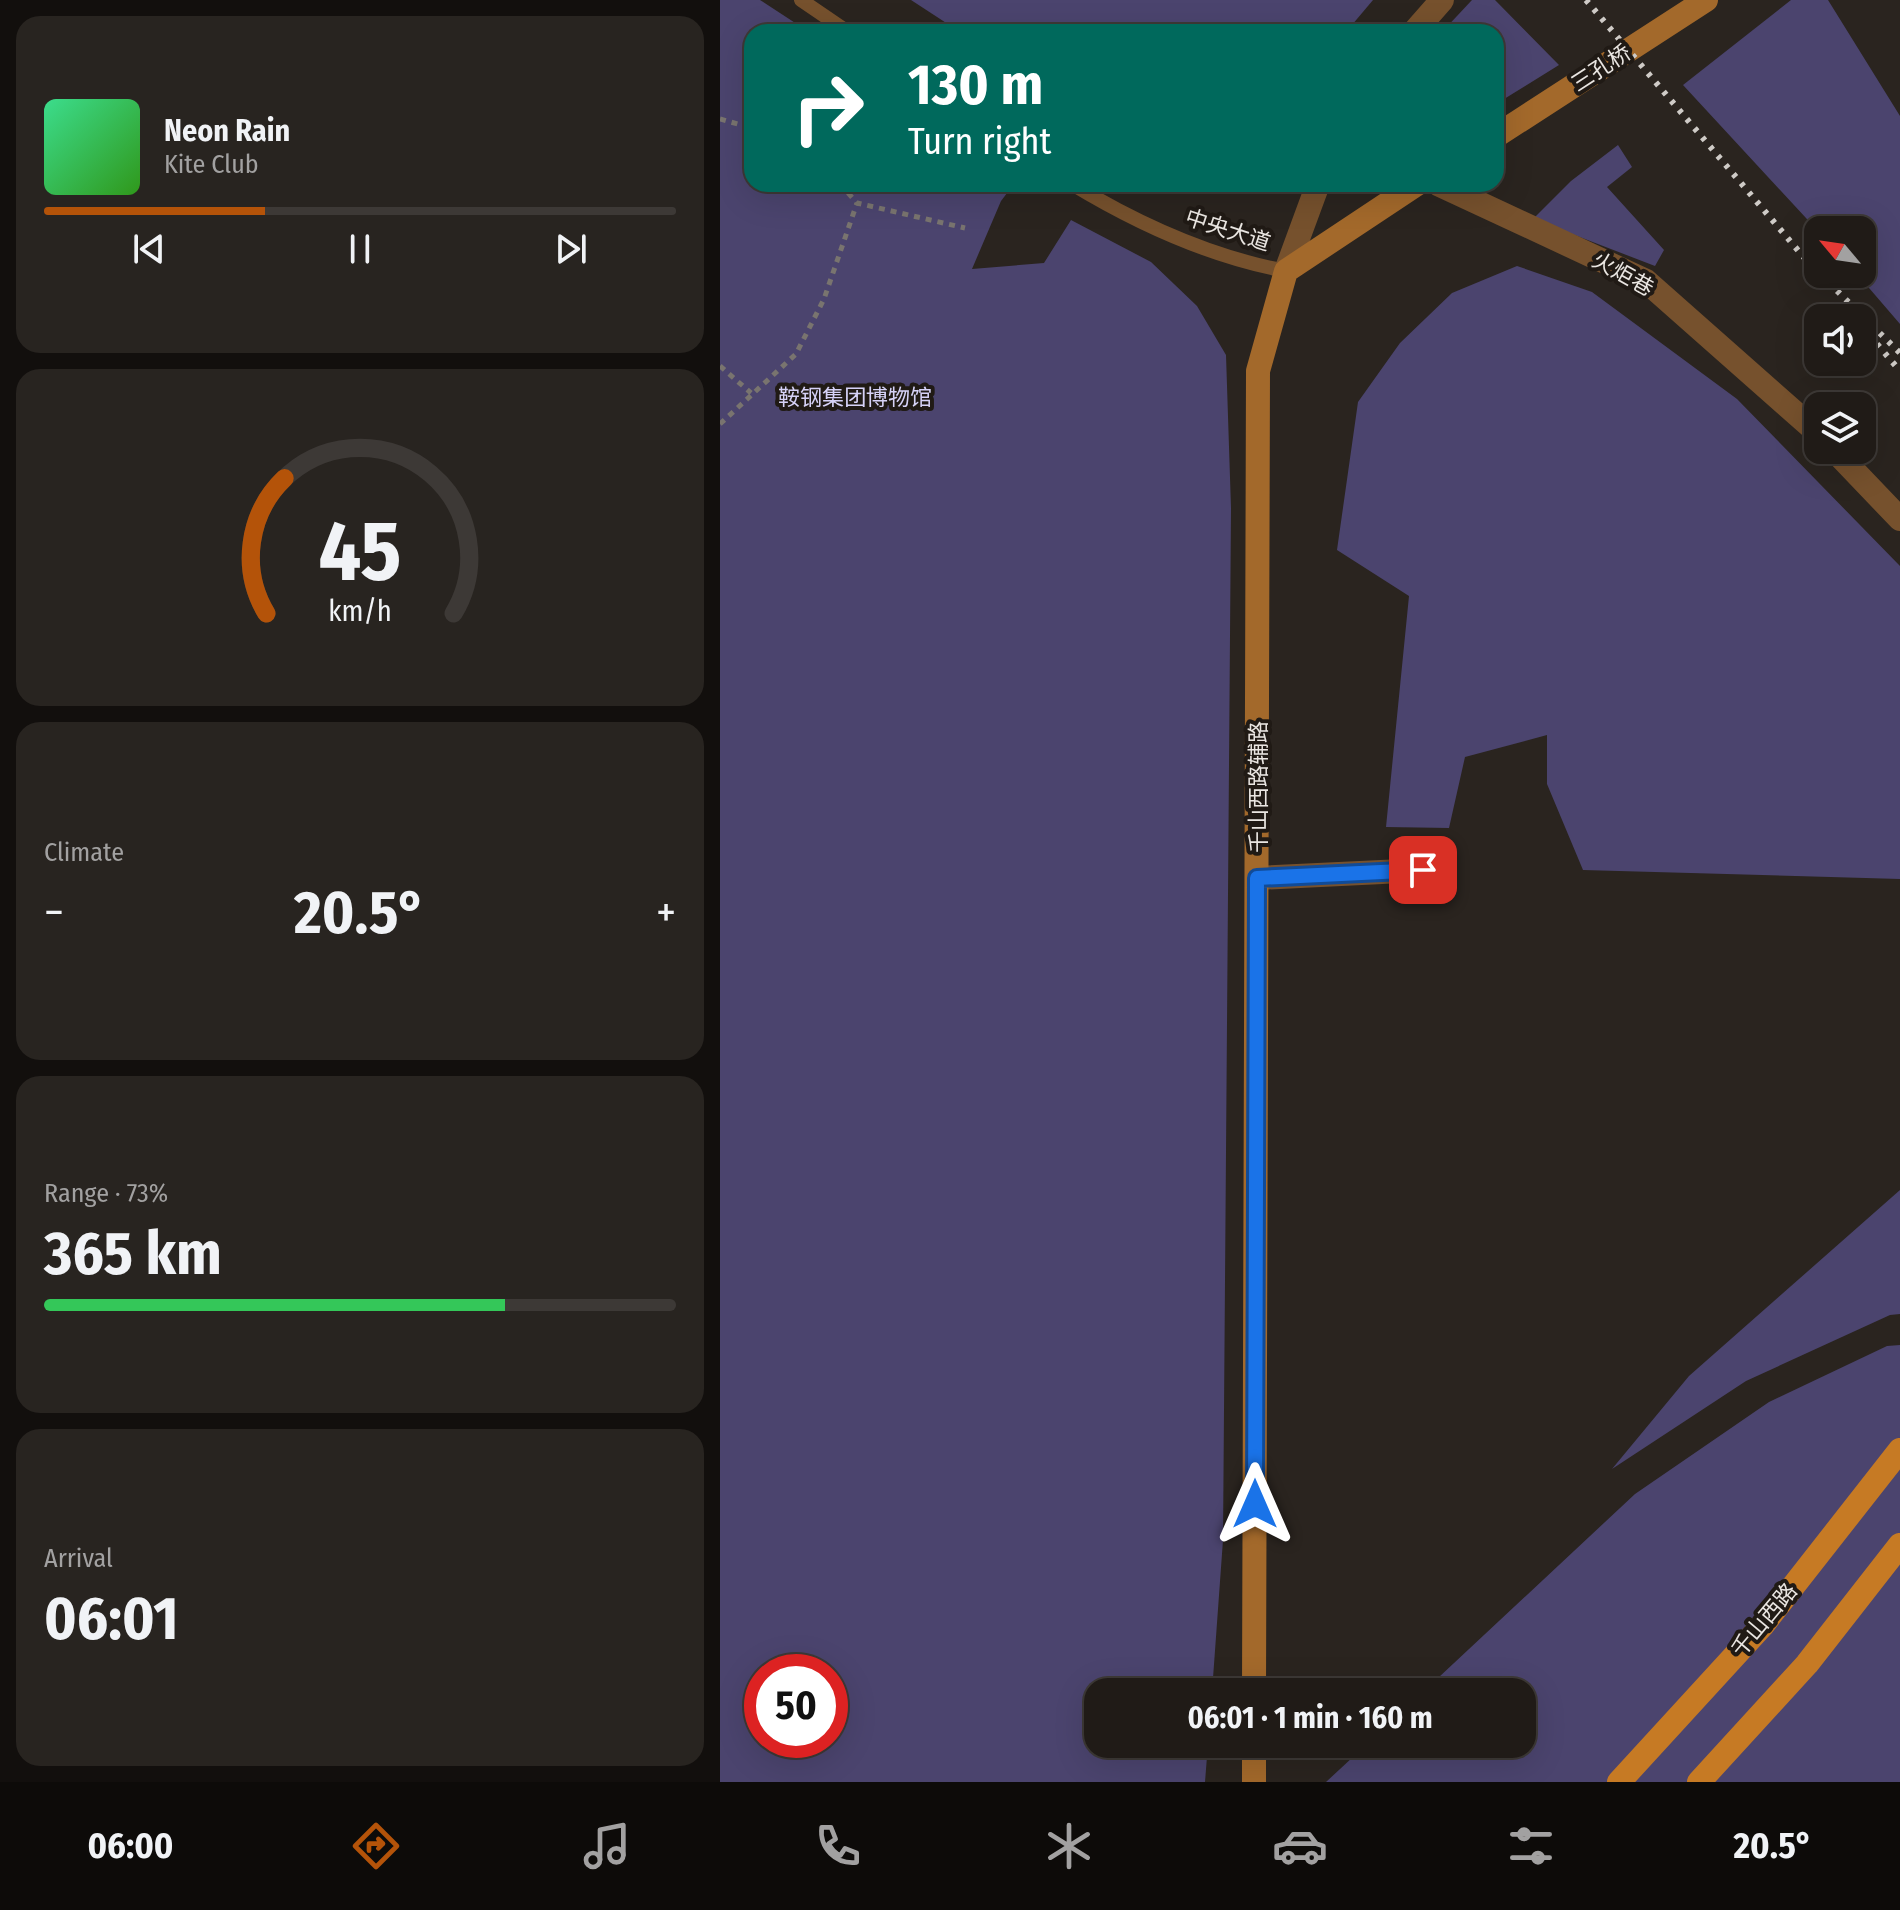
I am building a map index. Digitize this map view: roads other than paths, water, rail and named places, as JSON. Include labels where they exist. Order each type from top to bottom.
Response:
[{"type":"main road","name":"三孔桥","points":[[1504,131],[1706,0]]},
{"type":"main road","points":[[1286,271],[1405,192]]},
{"type":"main road","name":"千山西路辅路","points":[[1254,1678],[1258,371],[1286,271]]},
{"type":"main road","name":"千山西路","points":[[1619,1782],[1762,1626],[1900,1450]]},
{"type":"main road","points":[[1699,1782],[1807,1664],[1900,1545]]},
{"type":"main road","points":[[1254,1758],[1254,1782]]},
{"type":"street","points":[[1421,24],[1442,0]]},
{"type":"street","points":[[1286,271],[1315,192]]},
{"type":"street","name":"火炬巷","points":[[1455,192],[1646,281],[1804,418]]},
{"type":"street","points":[[1847,464],[1900,519]]},
{"type":"street","points":[[1257,878],[1423,870]]},
{"type":"lane","points":[[801,0],[836,24]]},
{"type":"lane","name":"中央大道","points":[[1085,192],[1176,238],[1250,264],[1286,271]]},
{"type":"railway","points":[[1586,0],[1804,257]]},
{"type":"railway","points":[[1834,288],[1900,353]]},
{"type":"railway","points":[[1877,344],[1900,371]]},
{"type":"park label","name":"鞍钢集团博物馆","points":[[855,397]]}]
